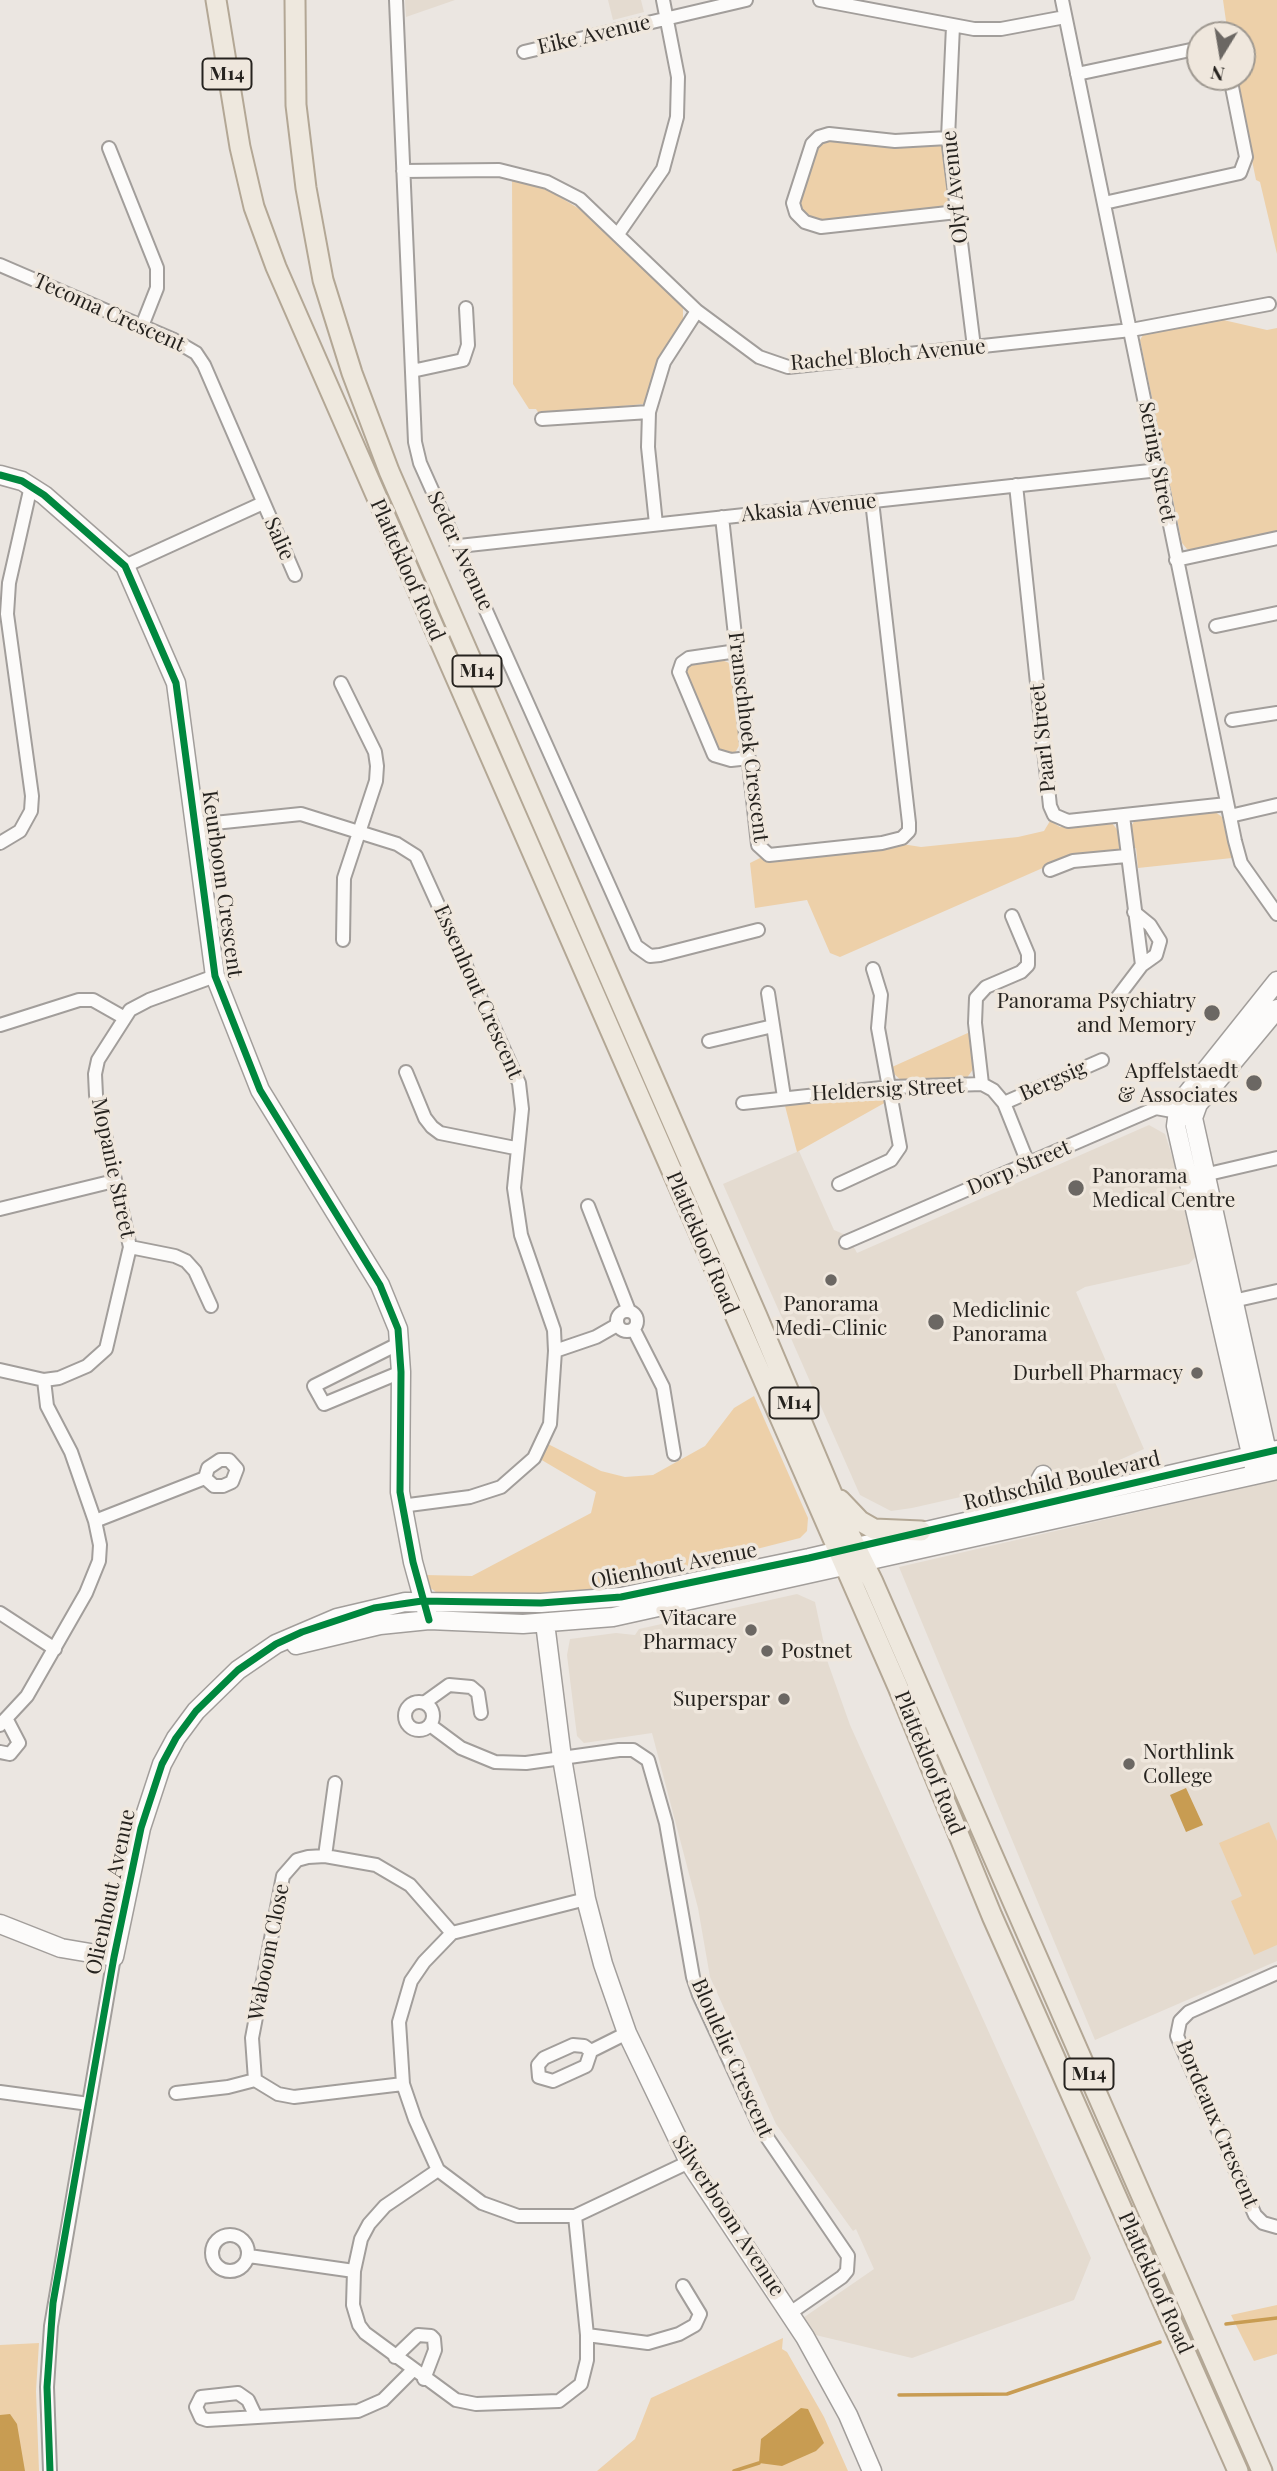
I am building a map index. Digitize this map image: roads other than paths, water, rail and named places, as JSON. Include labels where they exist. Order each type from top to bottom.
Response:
[{"type":"main road","name":"Plattekloof Road","points":[[216,0],[240,147],[254,207],[276,267],[850,1557],[1262,2471]]},
{"type":"main road","name":"Plattekloof Road","points":[[295,0],[296,105],[306,188],[323,280],[352,373],[389,471],[830,1489],[850,1557],[898,1687],[992,1916],[1238,2471]]},
{"type":"main road","points":[[830,1489],[856,1518],[870,1527],[890,1532],[921,1531]]},
{"type":"street","name":"Seder Avenue","points":[[396,0],[415,442],[420,463],[636,946],[650,956],[660,955],[758,930]]},
{"type":"street","points":[[618,234],[663,169],[677,117],[678,77],[663,0]]},
{"type":"street","name":"Eike Avenue","points":[[524,52],[746,0]]},
{"type":"street","points":[[820,0],[953,26],[1001,29],[1065,17]]},
{"type":"street","name":"Sering Street","points":[[1062,0],[1228,810],[1241,863],[1277,914]]},
{"type":"street","name":"Olyf Avenue","points":[[953,26],[948,138],[974,347]]},
{"type":"street","points":[[1077,74],[1186,51]]},
{"type":"street","points":[[1104,202],[1240,173],[1246,157],[1233,91]]},
{"type":"street","points":[[948,138],[895,141],[829,134],[819,136],[812,144],[793,203],[796,213],[806,222],[821,227],[957,212]]},
{"type":"street","points":[[109,148],[157,268],[157,288],[142,326]]},
{"type":"street","name":"Rachel Bloch Avenue","points":[[403,171],[499,170],[526,175],[580,199],[618,234],[646,266],[697,311],[759,357],[788,367],[1131,330],[1269,304]]},
{"type":"street","name":"Tecoma Crescent","points":[[0,264],[186,346],[204,365],[263,503]]},
{"type":"street","points":[[412,370],[463,360],[468,345],[466,308]]},
{"type":"street","points":[[656,524],[648,447],[649,412],[664,362],[697,311]]},
{"type":"street","points":[[542,419],[649,412]]},
{"type":"street","name":"Akasia Avenue","points":[[459,546],[1159,470]]},
{"type":"street","name":"Keurboom Crescent","points":[[0,475],[31,486],[125,566],[176,683],[215,976],[260,1090],[391,1307],[400,1343],[401,1506],[422,1601],[429,1620]]},
{"type":"street","name":"Paarl Street","points":[[1016,485],[1052,811],[1058,819],[1068,821],[1277,805]]},
{"type":"street","points":[[0,843],[20,831],[31,811],[32,796],[4,639],[8,591],[31,486]]},
{"type":"street","name":"Franschhoek Crescent","points":[[723,517],[758,845],[769,855],[897,841],[909,831],[872,501]]},
{"type":"street","points":[[125,566],[263,503]]},
{"type":"street","name":"Salie","points":[[263,503],[295,575]]},
{"type":"street","points":[[1176,560],[1277,538]]},
{"type":"street","points":[[1216,626],[1277,613]]},
{"type":"street","points":[[737,651],[689,658],[682,663],[679,672],[714,755],[731,760],[749,758]]},
{"type":"street","points":[[341,683],[375,752],[377,766],[342,892],[343,940]]},
{"type":"street","points":[[1232,720],[1277,713]]},
{"type":"street","name":"Essenhout Crescent","points":[[195,825],[301,814],[408,850],[423,866],[519,1083],[522,1109],[515,1147],[513,1188],[518,1220],[550,1312],[555,1351],[550,1424],[541,1447],[526,1468],[489,1492],[401,1506]]},
{"type":"street","points":[[1122,816],[1142,965]]},
{"type":"street","points":[[1050,870],[1073,860],[1126,856]]},
{"type":"street","points":[[1117,998],[1142,965],[1156,955],[1160,941],[1150,925],[1134,912]]},
{"type":"street","points":[[982,1084],[975,1023],[976,998],[986,987],[1021,972],[1028,965],[1028,954],[1012,916]]},
{"type":"street","points":[[839,1184],[891,1160],[899,1152],[901,1142],[878,1023],[881,995],[873,969]]},
{"type":"street","name":"Mopanie Street","points":[[0,1370],[44,1380],[59,1378],[87,1367],[106,1349],[130,1247],[96,1095],[95,1074],[104,1048],[123,1017],[138,1004],[215,976]]},
{"type":"street","points":[[1267,1462],[1178,1141],[1192,1086],[1277,981]]},
{"type":"street","name":"Heldersig Street","points":[[768,993],[784,1097]]},
{"type":"street","points":[[0,1025],[79,1000],[100,1002],[123,1017]]},
{"type":"street","points":[[1185,1114],[1198,1104],[1277,1009]]},
{"type":"street","points":[[709,1041],[773,1026]]},
{"type":"street","name":"Bergsig","points":[[1004,1103],[1102,1060]]},
{"type":"street","points":[[406,1072],[425,1118],[440,1133],[515,1147]]},
{"type":"street","name":"Heldersig Street","points":[[743,1104],[784,1097],[891,1087],[982,1084],[993,1090],[1004,1103],[1028,1163]]},
{"type":"street","name":"Dorp Street","points":[[846,1242],[1156,1108],[1185,1114]]},
{"type":"street","points":[[1185,1114],[1205,1175],[1267,1462]]},
{"type":"street","points":[[1205,1175],[1277,1158]]},
{"type":"street","points":[[0,1209],[114,1181]]},
{"type":"street","points":[[588,1206],[629,1311],[637,1316],[634,1329],[663,1387],[674,1454]]},
{"type":"street","points":[[130,1247],[186,1261],[195,1271],[211,1306]]},
{"type":"street","points":[[1233,1301],[1277,1292]]},
{"type":"street","points":[[629,1311],[619,1314],[617,1325],[621,1330],[634,1329]]},
{"type":"street","points":[[555,1351],[596,1337],[617,1325]]},
{"type":"street","points":[[400,1343],[314,1387],[324,1404],[401,1372]]},
{"type":"street","points":[[0,1752],[10,1754],[19,1743],[4,1723],[27,1696],[55,1649],[97,1568],[100,1545],[96,1521],[71,1452],[47,1406],[44,1380]]},
{"type":"street","name":"Rothschild Boulevard","points":[[850,1557],[1267,1462]]},
{"type":"street","name":"Rothschild Boulevard","points":[[850,1557],[921,1531],[963,1521],[1267,1462]]},
{"type":"street","points":[[963,1521],[983,1510],[1032,1495],[1043,1475]]},
{"type":"street","points":[[96,1521],[205,1478]]},
{"type":"street","name":"Olienhout Avenue","points":[[50,2471],[47,2388],[51,2326],[114,1957],[141,1828],[162,1764],[196,1711],[250,1662],[276,1644],[337,1618],[374,1608],[422,1601],[477,1603],[576,1601],[621,1597],[850,1557]]},
{"type":"street","name":"Olienhout Avenue","points":[[250,1662],[343,1632],[429,1620],[545,1623],[654,1609],[850,1557]]},
{"type":"street","points":[[477,1603],[526,1612],[545,1623],[557,1610],[576,1601]]},
{"type":"street","points":[[0,1613],[55,1649]]},
{"type":"street","points":[[550,1670],[555,1641],[564,1629],[577,1621]]},
{"type":"street","points":[[492,1623],[530,1632],[537,1638],[550,1670]]},
{"type":"street","name":"Silwerboom Avenue","points":[[545,1623],[562,1758],[586,1899],[603,1964],[627,2033],[689,2162],[790,2313],[833,2385],[872,2471]]},
{"type":"street","points":[[424,1703],[433,1712],[430,1725],[422,1730],[413,1729],[405,1718],[410,1706],[424,1703],[449,1685],[471,1687],[478,1693],[481,1713]]},
{"type":"street","points":[[430,1725],[461,1748],[495,1762],[526,1763],[562,1758]]},
{"type":"street","name":"Bloulelie Crescent","points":[[562,1758],[633,1750],[648,1760],[666,1823],[693,1977],[699,1995],[760,2127],[848,2256],[847,2271],[842,2277],[790,2313]]},
{"type":"street","points":[[326,1856],[335,1783]]},
{"type":"street","name":"Waboom Close","points":[[255,2080],[252,2038],[283,1876],[297,1860],[326,1856],[356,1859],[394,1874],[410,1885],[452,1933]]},
{"type":"street","points":[[586,1899],[452,1933],[424,1962],[411,1981],[404,2001],[398,2022],[403,2084],[438,2170],[465,2193],[499,2211],[536,2219],[575,2216],[689,2162]]},
{"type":"street","points":[[0,1923],[61,1948],[114,1957]]},
{"type":"street","name":"Bordeaux Crescent","points":[[1277,1973],[1189,2012],[1178,2028],[1180,2043],[1255,2215],[1263,2223],[1277,2227]]},
{"type":"street","points":[[591,2051],[627,2033]]},
{"type":"street","points":[[176,2093],[255,2080],[278,2094],[294,2097],[403,2084]]},
{"type":"street","points":[[0,2092],[89,2104]]},
{"type":"street","points":[[438,2170],[375,2215],[361,2239],[354,2271],[352,2305],[359,2325],[395,2357],[424,2379],[466,2403],[559,2401],[581,2384],[586,2369],[587,2335],[575,2216]]},
{"type":"street","points":[[249,2256],[354,2271]]},
{"type":"street","points":[[587,2335],[648,2343],[679,2334],[695,2325],[700,2314],[682,2286]]},
{"type":"street","points":[[395,2357],[418,2336],[430,2336],[434,2339],[435,2350],[424,2379]]},
{"type":"street","points":[[256,2417],[368,2409],[383,2400],[412,2371]]},
{"type":"waterway","points":[[1226,2324],[1277,2318]]},
{"type":"waterway","points":[[899,2395],[1007,2394],[1160,2342]]},
{"type":"waterway","points":[[734,2471],[759,2463]]},
{"type":"place","name":"Panorama Psychiatry and Memory","points":[[1212,1013]]},
{"type":"place","name":"Apffelstaedt & Associates","points":[[1254,1083]]},
{"type":"place","name":"Panorama Medical Centre","points":[[1076,1188]]},
{"type":"place","name":"Panorama Medi-Clinic","points":[[831,1280]]},
{"type":"place","name":"Mediclinic Panorama","points":[[936,1322]]},
{"type":"place","name":"Durbell Pharmacy","points":[[1197,1373]]},
{"type":"place","name":"Vitacare Pharmacy","points":[[751,1630]]},
{"type":"place","name":"Postnet","points":[[767,1651]]},
{"type":"place","name":"Superspar","points":[[784,1699]]},
{"type":"place","name":"Northlink College","points":[[1129,1764]]}]
